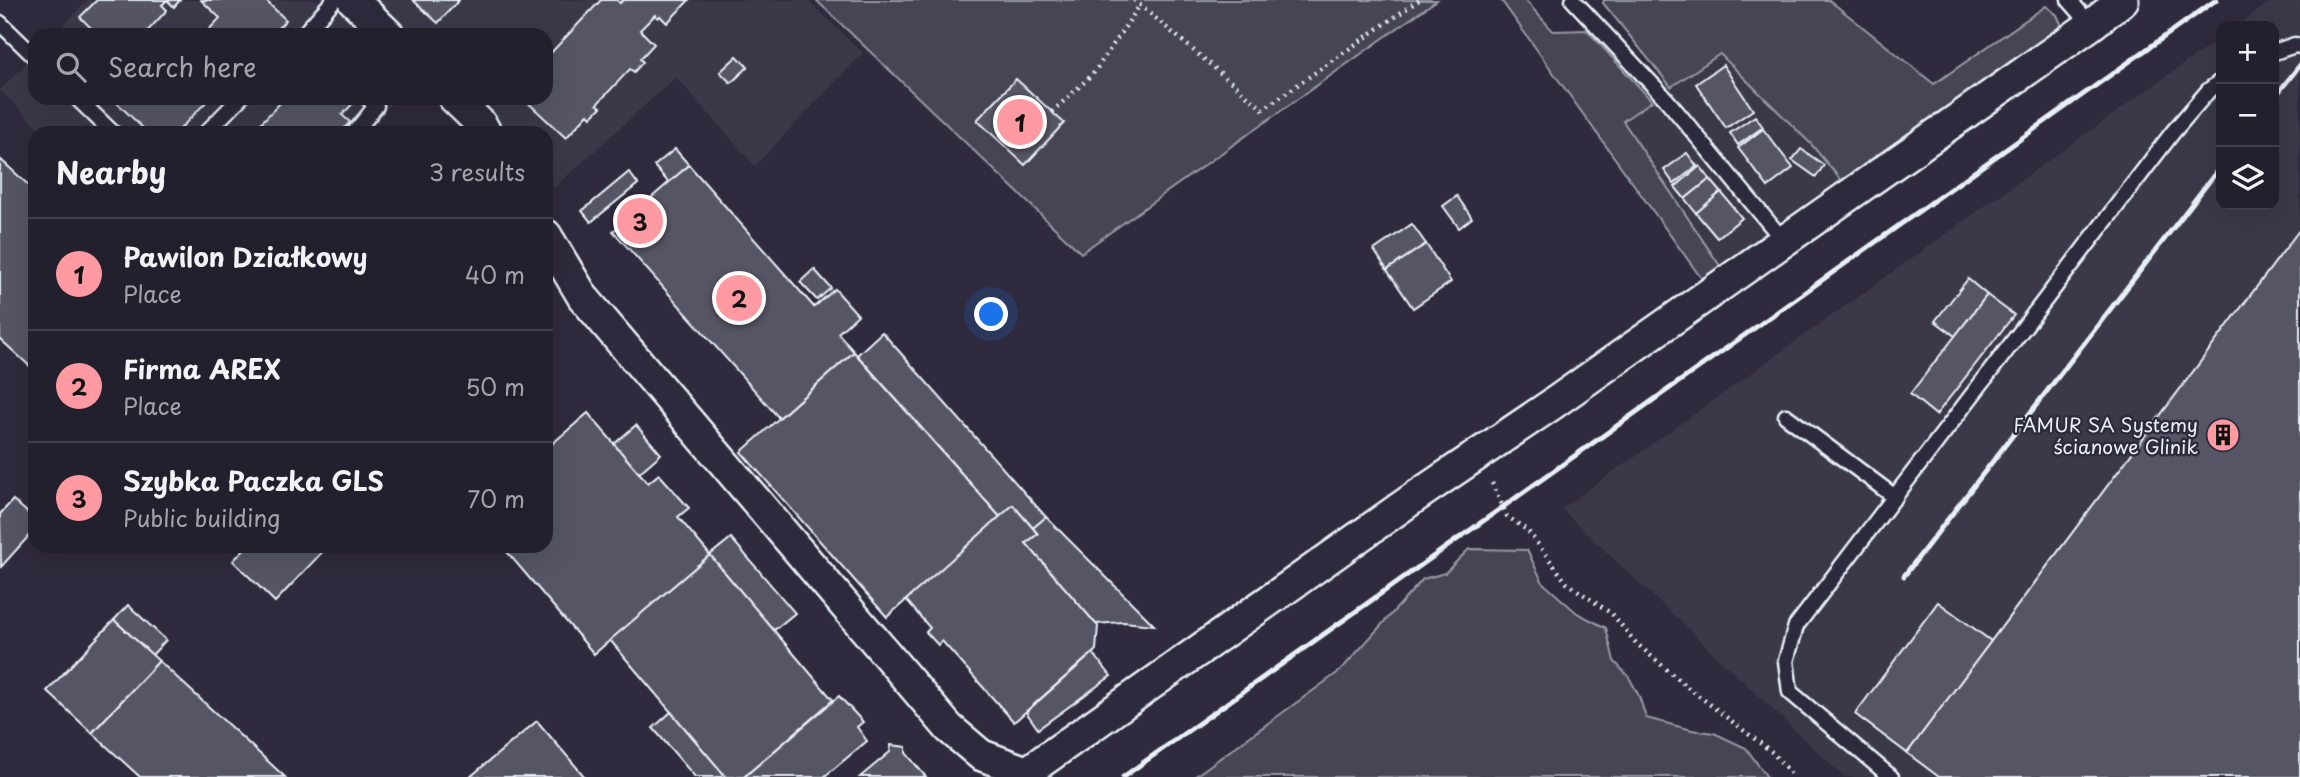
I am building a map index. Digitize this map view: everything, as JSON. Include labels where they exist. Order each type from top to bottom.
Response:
[{"type":"street","points":[[353,0],[382,28]]},
{"type":"street","points":[[553,247],[583,298],[949,728],[981,755],[1027,772],[2123,0]]},
{"type":"street","points":[[461,105],[482,126]]},
{"type":"lane","points":[[309,28],[334,0]]},
{"type":"lane","points":[[1573,0],[1666,99],[1783,240]]},
{"type":"lane","points":[[2068,0],[2091,25]]},
{"type":"lane","points":[[0,23],[28,50]]},
{"type":"lane","points":[[2279,50],[2300,46]]},
{"type":"lane","points":[[1891,777],[1790,692],[1786,660],[1796,626],[2173,132],[2217,84]]},
{"type":"lane","points":[[84,105],[106,126]]},
{"type":"lane","points":[[213,126],[233,105]]},
{"type":"lane","points":[[360,126],[375,105]]},
{"type":"lane","points":[[1786,416],[1895,497]]},
{"type":"path","points":[[1134,0],[1263,109],[1419,0]]},
{"type":"path","points":[[1052,112],[1093,74],[1140,5]]},
{"type":"path","points":[[1479,453],[1507,516],[1528,531],[1567,583],[1612,614],[1636,643],[1686,686],[1773,753],[1794,777]]},
{"type":"shaded area","points":[[87,0],[807,0],[863,53],[755,166],[676,77],[554,188],[553,126],[500,126],[481,105],[553,105],[553,28],[61,28]]},
{"type":"shaded area","points":[[816,0],[1437,0],[1081,253]]},
{"type":"shaded area","points":[[1501,0],[1525,0],[1553,31],[1587,30],[1652,101],[1623,121],[1722,269],[1704,282]]},
{"type":"shaded area","points":[[1604,0],[1829,0],[1934,84],[2046,6],[2057,15],[2062,26],[2058,34],[1844,184],[1811,144],[1720,54],[1671,87],[1603,3]]},
{"type":"shaded area","points":[[2273,0],[2300,0],[2300,777],[1844,777],[1561,509],[2216,41],[2216,210],[2279,210],[2279,21],[2243,21]]},
{"type":"shaded area","points":[[1720,54],[1811,144],[1844,184],[1722,269],[1623,121]]},
{"type":"shaded area","points":[[28,61],[28,105],[390,105],[374,126],[36,126],[0,90]]},
{"type":"shaded area","points":[[1469,549],[1527,550],[1543,583],[1577,613],[1606,628],[1614,661],[1629,677],[1646,718],[1714,733],[1746,748],[1767,777],[1194,777],[1340,671],[1423,579],[1445,573]]},
{"type":"building","points":[[97,0],[167,0],[162,5],[167,10],[150,28],[91,28],[80,17]]},
{"type":"building","points":[[167,0],[180,0],[174,7]]},
{"type":"building","points":[[201,0],[265,0],[286,20],[278,28],[211,28],[220,18]]},
{"type":"building","points":[[413,0],[459,0],[438,23]]},
{"type":"building","points":[[601,0],[617,0],[620,3],[623,0],[689,0],[667,23],[655,15],[640,30],[654,44],[640,59],[643,62],[634,72],[630,69],[597,104],[601,107],[591,117],[588,114],[566,138],[531,105],[553,105],[553,51]]},
{"type":"building","points":[[737,56],[748,67],[731,83],[720,72]]},
{"type":"building","points":[[1723,65],[1753,110],[1726,128],[1696,84]]},
{"type":"building","points":[[1016,79],[1064,123],[1025,165],[977,120]]},
{"type":"building","points":[[119,105],[203,105],[183,126],[141,126]]},
{"type":"building","points":[[278,105],[351,105],[342,115],[350,122],[346,126],[258,126]]},
{"type":"building","points":[[1755,116],[1763,127],[1738,145],[1730,133]]},
{"type":"building","points":[[1763,129],[1793,168],[1768,187],[1738,148]]},
{"type":"building","points":[[675,149],[689,165],[669,183],[654,166]]},
{"type":"building","points":[[1801,149],[1824,165],[1816,177],[1792,160]]},
{"type":"building","points":[[1687,153],[1697,166],[1674,184],[1664,170]]},
{"type":"building","points":[[0,159],[28,185],[28,365],[0,339]]},
{"type":"building","points":[[689,165],[814,307],[835,289],[858,315],[838,333],[854,352],[779,418],[613,231]]},
{"type":"building","points":[[1700,166],[1710,179],[1685,199],[1675,187]]},
{"type":"building","points":[[629,172],[638,184],[591,222],[582,211]]},
{"type":"building","points":[[1710,179],[1721,192],[1696,213],[1685,199]]},
{"type":"building","points":[[1721,192],[1742,218],[1717,238],[1696,213]]},
{"type":"building","points":[[1457,196],[1472,218],[1459,228],[1443,206]]},
{"type":"building","points":[[1412,224],[1426,244],[1387,270],[1374,250]]},
{"type":"building","name":"FAMUR SA Systemy ścianowe Glinik","points":[[2300,229],[2300,777],[1939,777],[1907,753]]},
{"type":"building","points":[[1426,244],[1451,282],[1413,308],[1387,270]]},
{"type":"building","points":[[814,269],[831,288],[817,300],[800,282]]},
{"type":"building","points":[[1968,279],[1987,295],[1955,336],[1935,321]]},
{"type":"building","points":[[1987,295],[2014,315],[1936,415],[1910,394]]},
{"type":"building","points":[[882,332],[1046,517],[1033,528],[1013,505],[1000,517],[857,355]]},
{"type":"building","points":[[854,352],[1000,517],[887,617],[741,452]]},
{"type":"building","points":[[588,413],[648,483],[659,474],[689,508],[678,517],[710,555],[594,654],[508,553],[553,553],[553,443]]},
{"type":"building","points":[[636,425],[661,454],[639,473],[614,444]]},
{"type":"building","points":[[13,500],[28,513],[28,537],[1,567],[0,514]]},
{"type":"building","points":[[1013,505],[1038,534],[1026,543],[1098,626],[1096,650],[1014,722],[942,641],[938,645],[926,632],[930,628],[906,600]]},
{"type":"building","points":[[1046,517],[1154,625],[1123,622],[1096,624],[1026,543],[1038,534],[1033,528]]},
{"type":"building","points":[[731,538],[795,613],[773,631],[710,555]]},
{"type":"building","points":[[240,553],[321,553],[275,602],[233,561]]},
{"type":"building","points":[[710,555],[833,700],[744,777],[726,777],[610,640]]},
{"type":"building","points":[[1938,602],[1991,641],[1907,753],[1855,714]]},
{"type":"building","points":[[128,605],[166,640],[152,655],[114,620]]},
{"type":"building","points":[[114,620],[159,661],[92,733],[47,691]]},
{"type":"building","points":[[1093,653],[1111,676],[1038,729],[1026,712]]},
{"type":"building","points":[[159,661],[285,777],[140,777],[92,733]]},
{"type":"building","points":[[839,696],[863,722],[857,727],[867,741],[824,777],[744,777]]},
{"type":"building","points":[[671,712],[726,777],[695,777],[653,728]]},
{"type":"building","points":[[537,721],[585,777],[470,777]]},
{"type":"building","points":[[891,745],[906,747],[906,753],[926,777],[860,777],[890,752]]},
{"type":"railway","points":[[1123,777],[2216,0]]},
{"type":"railway","points":[[2279,92],[2300,65]]},
{"type":"railway","points":[[1904,576],[2216,172]]},
{"type":"place","name":"Pawilon Działkowy","points":[[1020,122]]},
{"type":"place","name":"Szybka Paczka GLS","points":[[640,221]]},
{"type":"place","name":"Firma AREX","points":[[739,298]]},
{"type":"place","name":"FAMUR SA Systemy ścianowe Glinik","points":[[2223,435]]}]
